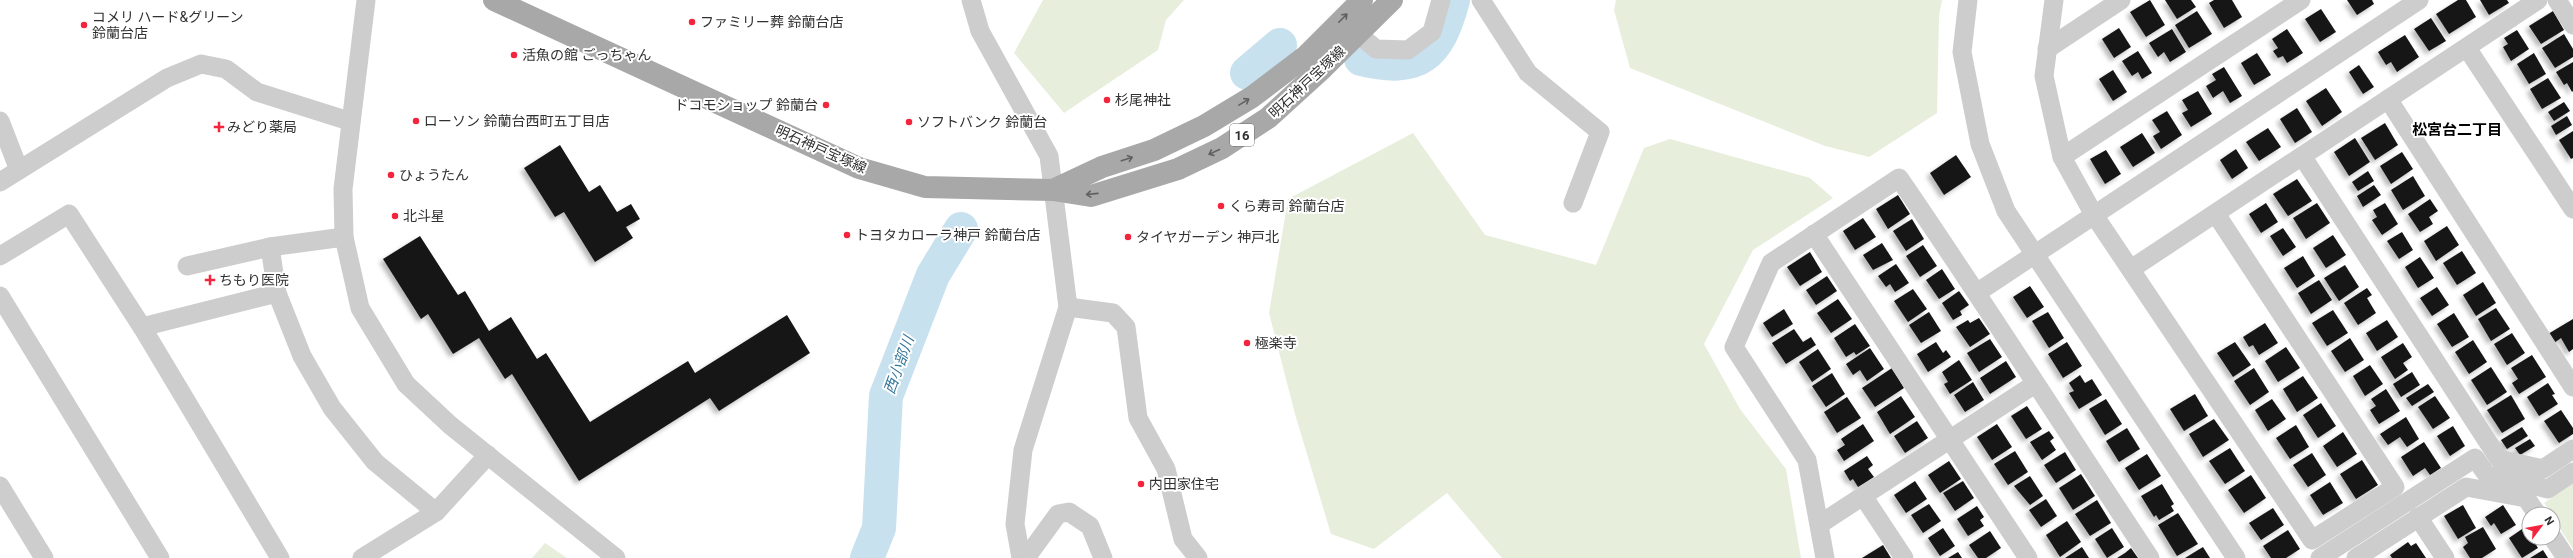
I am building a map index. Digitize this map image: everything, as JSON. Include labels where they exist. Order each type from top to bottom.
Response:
[{"type":"main road","name":"明石神戸宝塚線","points":[[494,0],[859,168],[925,187],[1053,190],[1091,196],[1178,169],[1222,148],[1268,118],[1392,0]]},
{"type":"main road","name":"明石神戸宝塚線","points":[[1053,190],[1102,167],[1154,150],[1204,126],[1252,97],[1306,56],[1362,0]]},
{"type":"street","points":[[366,0],[349,121],[343,189],[344,237],[360,308],[406,384],[488,455],[616,558]]},
{"type":"street","points":[[971,0],[980,31],[1049,156],[1068,307],[1023,450],[1015,524],[1021,558]]},
{"type":"street","points":[[1358,34],[1376,49],[1408,50],[1432,32],[1441,0]]},
{"type":"street","points":[[1481,0],[1528,73],[1600,132],[1573,203]]},
{"type":"street","points":[[1968,0],[1962,52],[1980,144],[2006,211],[2034,256],[2236,558]]},
{"type":"street","points":[[2054,0],[2044,76],[2062,158],[2094,215],[2312,540],[2395,487],[2216,214]]},
{"type":"street","points":[[2047,49],[2121,0]]},
{"type":"street","points":[[2062,158],[2301,0]]},
{"type":"street","points":[[1978,292],[2419,0]]},
{"type":"street","points":[[2131,269],[2538,0]]},
{"type":"street","points":[[2557,0],[2573,25]]},
{"type":"street","points":[[2467,48],[2573,210]]},
{"type":"street","points":[[0,182],[167,78],[201,64],[226,69],[257,92],[349,121]]},
{"type":"street","points":[[2388,99],[2573,388]]},
{"type":"street","points":[[0,121],[19,170]]},
{"type":"street","points":[[2302,156],[2499,459],[2543,469],[2573,449]]},
{"type":"street","points":[[1825,558],[1820,524],[1807,460],[1734,347],[1772,263],[1899,178],[1978,292],[2035,384],[2150,558]]},
{"type":"street","points":[[0,256],[69,214],[142,327],[280,558]]},
{"type":"street","points":[[1814,234],[2028,558]]},
{"type":"street","points":[[187,266],[270,247],[344,237]]},
{"type":"street","points":[[270,247],[277,292],[302,356],[332,408],[375,462],[436,512]]},
{"type":"street","points":[[142,327],[277,292]]},
{"type":"street","points":[[0,296],[160,558]]},
{"type":"street","points":[[1068,307],[1113,313],[1126,327],[1138,418],[1166,469],[1183,538],[1198,558]]},
{"type":"street","points":[[1820,524],[2035,384]]},
{"type":"street","points":[[362,558],[436,512],[488,455]]},
{"type":"street","points":[[2320,558],[2475,458],[2487,475],[2548,489],[2573,472]]},
{"type":"street","points":[[0,486],[44,558]]},
{"type":"street","points":[[2356,558],[2466,487],[2526,498],[2531,506]]},
{"type":"street","points":[[1863,496],[1904,558]]},
{"type":"street","points":[[1026,558],[1058,514],[1069,512],[1090,526],[1103,558]]},
{"type":"street","points":[[2418,517],[2445,558]]},
{"type":"street","points":[[2558,546],[2566,558]]},
{"type":"green space","points":[[1043,0],[1184,0],[1166,20],[1158,50],[1064,113],[1014,53]]},
{"type":"green space","points":[[1616,0],[1942,0],[1939,16],[1937,113],[1869,157],[1825,146],[1630,68],[1614,10]]},
{"type":"green space","points":[[1413,133],[1485,235],[1596,265],[1644,148],[1670,139],[1810,178],[1833,198],[1753,250],[1704,344],[1740,409],[1786,469],[1801,558],[1502,558],[1447,493],[1374,549],[1331,534],[1295,414],[1269,313],[1288,199]]},
{"type":"green space","points":[[2573,483],[2573,549],[2561,530],[2561,506],[2546,506],[2544,503]]},
{"type":"green space","points":[[545,543],[567,558],[532,558]]},
{"type":"building","points":[[2150,0],[2165,25],[2146,37],[2130,12]]},
{"type":"building","points":[[2165,0],[2191,0],[2196,7],[2177,19]]},
{"type":"building","points":[[2214,0],[2232,0],[2242,17],[2224,28],[2209,3]]},
{"type":"building","points":[[2347,0],[2372,0],[2374,4],[2357,15]]},
{"type":"building","points":[[2458,0],[2466,0],[2476,17],[2449,34],[2436,14]]},
{"type":"building","points":[[2480,0],[2507,0],[2509,3],[2489,15]]},
{"type":"building","points":[[2321,9],[2336,32],[2320,42],[2305,19]]},
{"type":"building","points":[[2197,11],[2212,34],[2189,48],[2175,25]]},
{"type":"building","points":[[2553,11],[2564,30],[2541,44],[2529,26]]},
{"type":"building","points":[[2431,18],[2446,41],[2429,51],[2414,29]]},
{"type":"building","points":[[2119,28],[2131,47],[2114,58],[2102,39]]},
{"type":"building","points":[[2172,29],[2186,52],[2170,62],[2164,52],[2158,57],[2149,43]]},
{"type":"building","points":[[2287,29],[2303,53],[2287,63],[2283,56],[2278,58],[2273,51],[2278,48],[2272,39]]},
{"type":"building","points":[[2517,30],[2529,49],[2511,61],[2503,47],[2508,44],[2504,38]]},
{"type":"building","points":[[2564,34],[2573,49],[2573,57],[2555,68],[2542,48]]},
{"type":"building","points":[[2405,35],[2419,57],[2397,72],[2391,62],[2386,65],[2378,52]]},
{"type":"building","points":[[2138,51],[2152,73],[2142,79],[2138,72],[2132,76],[2122,61]]},
{"type":"building","points":[[2257,53],[2271,75],[2254,85],[2241,63]]},
{"type":"building","points":[[2534,53],[2546,74],[2529,84],[2517,64]]},
{"type":"building","points":[[2573,62],[2572,92],[2567,83],[2564,85],[2556,72]]},
{"type":"building","points":[[2359,65],[2374,87],[2363,94],[2349,72]]},
{"type":"building","points":[[2224,67],[2242,96],[2230,103],[2223,91],[2213,98],[2206,86],[2216,80],[2212,74]]},
{"type":"building","points":[[2113,70],[2127,92],[2113,101],[2099,79]]},
{"type":"building","points":[[2548,78],[2561,98],[2542,109],[2530,89]]},
{"type":"building","points":[[2326,88],[2342,112],[2322,126],[2306,101]]},
{"type":"building","points":[[2198,91],[2212,114],[2191,127],[2182,113],[2188,110],[2182,100]]},
{"type":"building","points":[[2564,102],[2570,111],[2554,121],[2548,112]]},
{"type":"building","points":[[2297,108],[2312,132],[2295,143],[2280,119]]},
{"type":"building","points":[[2167,111],[2182,135],[2161,149],[2153,136],[2160,132],[2152,120]]},
{"type":"building","points":[[2567,116],[2572,125],[2556,135],[2551,126]]},
{"type":"building","points":[[2385,123],[2398,145],[2375,160],[2361,138]]},
{"type":"building","points":[[2268,128],[2281,147],[2259,161],[2246,142]]},
{"type":"building","points":[[2573,131],[2573,158],[2571,159],[2559,140]]},
{"type":"building","points":[[2142,133],[2155,153],[2133,167],[2120,147]]},
{"type":"building","points":[[2355,138],[2370,162],[2349,176],[2334,152]]},
{"type":"building","points":[[560,145],[589,192],[600,185],[617,212],[631,204],[640,219],[626,227],[633,238],[595,262],[564,212],[555,217],[524,168]]},
{"type":"building","points":[[2236,149],[2248,168],[2232,179],[2220,160]]},
{"type":"building","points":[[2106,150],[2121,174],[2105,184],[2090,159]]},
{"type":"building","points":[[2402,152],[2413,169],[2391,184],[2380,166]]},
{"type":"building","points":[[1956,155],[1971,177],[1944,195],[1930,173]]},
{"type":"building","points":[[2368,171],[2374,181],[2358,191],[2352,182]]},
{"type":"building","points":[[2413,176],[2425,196],[2403,210],[2391,190]]},
{"type":"building","points":[[2297,179],[2312,201],[2288,216],[2273,194]]},
{"type":"building","points":[[2374,185],[2381,195],[2363,207],[2357,196]]},
{"type":"building","points":[[1898,195],[1910,214],[1888,229],[1876,209]]},
{"type":"building","points":[[2430,199],[2438,211],[2429,217],[2433,224],[2420,232],[2408,214]]},
{"type":"building","points":[[2266,203],[2278,222],[2261,233],[2249,214]]},
{"type":"building","points":[[2317,203],[2330,223],[2306,239],[2293,218]]},
{"type":"building","points":[[2385,203],[2398,224],[2382,235],[2372,220],[2377,217],[2373,210]]},
{"type":"building","points":[[1863,218],[1876,237],[1855,250],[1843,231]]},
{"type":"building","points":[[1912,219],[1924,239],[1906,251],[1893,231]]},
{"type":"building","points":[[2447,226],[2459,245],[2436,261],[2424,241]]},
{"type":"building","points":[[2283,228],[2296,247],[2283,256],[2270,236]]},
{"type":"building","points":[[2402,232],[2413,250],[2399,259],[2387,241]]},
{"type":"building","points":[[2333,235],[2346,255],[2326,268],[2313,248]]},
{"type":"building","points":[[420,236],[458,295],[465,291],[489,331],[511,317],[537,359],[546,353],[590,422],[688,361],[695,373],[787,315],[810,353],[719,411],[710,398],[579,481],[512,374],[505,379],[479,338],[453,354],[428,314],[421,319],[383,259]]},
{"type":"building","points":[[1882,243],[1893,260],[1873,270],[1863,255]]},
{"type":"building","points":[[1923,245],[1937,266],[1920,277],[1906,256]]},
{"type":"building","points":[[2462,251],[2476,273],[2457,285],[2443,263]]},
{"type":"building","points":[[1810,252],[1822,272],[1800,286],[1787,267]]},
{"type":"building","points":[[2303,256],[2315,276],[2297,288],[2284,268]]},
{"type":"building","points":[[2420,257],[2434,278],[2418,288],[2405,267]]},
{"type":"building","points":[[1896,264],[1909,283],[1895,292],[1890,284],[1886,287],[1878,276]]},
{"type":"building","points":[[2345,265],[2359,287],[2339,301],[2324,278]]},
{"type":"building","points":[[1942,269],[1955,289],[1939,299],[1926,280]]},
{"type":"building","points":[[1827,276],[1837,291],[1816,305],[1806,290]]},
{"type":"building","points":[[2319,280],[2332,300],[2311,314],[2298,293]]},
{"type":"building","points":[[2483,282],[2496,303],[2476,316],[2463,295]]},
{"type":"building","points":[[2030,286],[2044,307],[2027,318],[2013,297]]},
{"type":"building","points":[[2437,287],[2449,305],[2432,316],[2420,298]]},
{"type":"building","points":[[2367,288],[2372,295],[2367,298],[2376,313],[2358,325],[2344,303]]},
{"type":"building","points":[[1913,289],[1927,309],[1908,322],[1894,301]]},
{"type":"building","points":[[1959,291],[1969,305],[1960,311],[1962,315],[1953,320],[1942,303]]},
{"type":"building","points":[[1838,299],[1852,319],[1831,333],[1817,313]]},
{"type":"building","points":[[2496,308],[2510,329],[2491,341],[2478,319]]},
{"type":"building","points":[[1784,309],[1793,324],[1772,337],[1763,323]]},
{"type":"building","points":[[2333,310],[2348,333],[2327,346],[2312,323]]},
{"type":"building","points":[[1929,312],[1941,331],[1921,343],[1909,325]]},
{"type":"building","points":[[2048,312],[2064,338],[2049,348],[2032,321]]},
{"type":"building","points":[[2454,313],[2469,337],[2452,347],[2437,324]]},
{"type":"building","points":[[1979,318],[1990,334],[1970,347],[1956,327],[1968,320],[1970,323]]},
{"type":"building","points":[[2573,319],[2573,349],[2569,352],[2561,338],[2554,343],[2548,334]]},
{"type":"building","points":[[2387,320],[2398,337],[2377,351],[2366,333]]},
{"type":"building","points":[[2265,323],[2278,343],[2259,355],[2253,345],[2249,347],[2243,337]]},
{"type":"building","points":[[1855,324],[1870,346],[1856,355],[1854,352],[1846,357],[1834,338]]},
{"type":"building","points":[[1794,329],[1803,342],[1811,337],[1816,345],[1786,364],[1772,343]]},
{"type":"building","points":[[2512,333],[2525,353],[2507,365],[2494,344]]},
{"type":"building","points":[[2350,338],[2364,360],[2345,372],[2331,351]]},
{"type":"building","points":[[1990,339],[2002,357],[1979,372],[1967,353]]},
{"type":"building","points":[[2473,340],[2487,362],[2469,374],[2455,352]]},
{"type":"building","points":[[1936,342],[1943,353],[1946,350],[1951,357],[1928,372],[1917,354]]},
{"type":"building","points":[[2067,342],[2082,366],[2063,378],[2048,354]]},
{"type":"building","points":[[2235,342],[2251,365],[2233,377],[2217,353]]},
{"type":"building","points":[[2403,343],[2412,357],[2403,363],[2408,370],[2395,379],[2381,357]]},
{"type":"building","points":[[2286,347],[2300,368],[2278,382],[2265,361]]},
{"type":"building","points":[[1870,348],[1884,369],[1867,381],[1860,370],[1853,375],[1846,364]]},
{"type":"building","points":[[1818,349],[1831,369],[1812,382],[1799,362]]},
{"type":"building","points":[[2532,355],[2546,377],[2519,394],[2512,383],[2518,379],[2511,368]]},
{"type":"building","points":[[1959,360],[1972,380],[1950,394],[1944,384],[1948,382],[1942,372]]},
{"type":"building","points":[[2006,361],[2016,377],[1990,394],[1980,378]]},
{"type":"building","points":[[2370,365],[2383,384],[2365,396],[2353,376]]},
{"type":"building","points":[[2491,367],[2507,392],[2487,405],[2471,380]]},
{"type":"building","points":[[1892,368],[1904,388],[1875,407],[1862,388]]},
{"type":"building","points":[[2254,368],[2269,392],[2250,405],[2234,381]]},
{"type":"building","points":[[2412,372],[2420,385],[2401,397],[2393,384]]},
{"type":"building","points":[[1832,373],[1845,394],[1826,407],[1812,386]]},
{"type":"building","points":[[2080,375],[2085,383],[2092,379],[2102,395],[2079,409],[2069,393],[2074,391],[2069,383]]},
{"type":"building","points":[[2303,376],[2318,398],[2297,412],[2283,389]]},
{"type":"building","points":[[1973,382],[1984,400],[1965,412],[1954,395]]},
{"type":"building","points":[[2548,383],[2555,394],[2552,395],[2558,404],[2539,416],[2527,397]]},
{"type":"building","points":[[2428,384],[2434,392],[2412,406],[2406,398]]},
{"type":"building","points":[[2386,389],[2400,411],[2379,424],[2370,410],[2376,406],[2371,399]]},
{"type":"building","points":[[2195,394],[2208,416],[2184,431],[2170,409]]},
{"type":"building","points":[[2511,395],[2525,419],[2502,433],[2487,410]]},
{"type":"building","points":[[1901,396],[1915,417],[1890,434],[1877,412]]},
{"type":"building","points":[[2435,396],[2450,418],[2433,429],[2418,407]]},
{"type":"building","points":[[1847,397],[1861,418],[1837,433],[1824,412]]},
{"type":"building","points":[[2106,399],[2122,424],[2105,435],[2089,409]]},
{"type":"building","points":[[2272,399],[2286,419],[2268,431],[2255,410]]},
{"type":"building","points":[[2321,403],[2336,426],[2318,438],[2303,415]]},
{"type":"building","points":[[2027,406],[2042,429],[2026,439],[2011,416]]},
{"type":"building","points":[[2561,410],[2573,428],[2573,434],[2559,443],[2544,421]]},
{"type":"building","points":[[2406,417],[2419,439],[2407,447],[2400,437],[2388,445],[2380,434]]},
{"type":"building","points":[[2214,419],[2229,440],[2203,457],[2189,434]]},
{"type":"building","points":[[1917,421],[1928,438],[1905,453],[1894,436]]},
{"type":"building","points":[[1863,424],[1874,441],[1844,461],[1837,450],[1845,445],[1841,439]]},
{"type":"building","points":[[1997,424],[2012,447],[1992,460],[1977,437]]},
{"type":"building","points":[[2296,425],[2309,447],[2290,459],[2276,438]]},
{"type":"building","points":[[2453,426],[2465,446],[2450,456],[2437,436]]},
{"type":"building","points":[[2522,427],[2528,436],[2507,449],[2501,440]]},
{"type":"building","points":[[2127,428],[2140,449],[2119,462],[2106,441]]},
{"type":"building","points":[[2049,431],[2054,438],[2050,441],[2056,450],[2042,460],[2030,442]]},
{"type":"building","points":[[2343,432],[2357,454],[2337,467],[2323,446]]},
{"type":"building","points":[[2530,439],[2535,446],[2520,455],[2515,448]]},
{"type":"building","points":[[2424,442],[2441,468],[2430,475],[2425,468],[2413,476],[2401,457]]},
{"type":"building","points":[[2230,448],[2245,471],[2225,484],[2209,461]]},
{"type":"building","points":[[2015,451],[2028,472],[2008,485],[1994,464]]},
{"type":"building","points":[[2065,452],[2076,470],[2056,483],[2044,465]]},
{"type":"building","points":[[2312,453],[2326,475],[2308,487],[2293,465]]},
{"type":"building","points":[[2147,454],[2161,476],[2139,490],[2125,468]]},
{"type":"building","points":[[1867,456],[1873,465],[1868,469],[1874,477],[1858,487],[1853,479],[1850,481],[1844,471]]},
{"type":"building","points":[[2362,460],[2378,485],[2356,499],[2340,474]]},
{"type":"building","points":[[1949,461],[1961,479],[1940,493],[1928,475]]},
{"type":"building","points":[[2081,474],[2095,496],[2073,510],[2059,488]]},
{"type":"building","points":[[2251,475],[2266,498],[2244,513],[2228,490]]},
{"type":"building","points":[[2030,476],[2043,496],[2030,505],[2014,486]]},
{"type":"building","points":[[1915,481],[1927,499],[1906,513],[1894,495]]},
{"type":"building","points":[[1963,481],[1974,498],[1955,511],[1943,493]]},
{"type":"building","points":[[2330,482],[2343,503],[2323,515],[2310,495]]},
{"type":"building","points":[[2162,484],[2174,504],[2171,506],[2174,511],[2159,520],[2156,515],[2154,517],[2141,496]]},
{"type":"building","points":[[2046,499],[2057,516],[2041,527],[2029,510]]},
{"type":"building","points":[[2097,500],[2111,523],[2090,536],[2075,514]]},
{"type":"building","points":[[1929,504],[1941,521],[1923,533],[1911,515]]},
{"type":"building","points":[[2463,505],[2476,528],[2458,539],[2444,516]]},
{"type":"building","points":[[2503,505],[2516,525],[2501,534],[2494,523],[2491,526],[2485,517]]},
{"type":"building","points":[[1977,506],[1984,517],[1980,520],[1984,526],[1968,536],[1957,519]]},
{"type":"building","points":[[2273,508],[2284,525],[2261,540],[2249,523]]},
{"type":"building","points":[[2178,513],[2198,544],[2177,556],[2158,525]]},
{"type":"building","points":[[2067,521],[2081,542],[2060,557],[2046,535]]},
{"type":"building","points":[[2483,527],[2496,549],[2482,558],[2470,558],[2463,547],[2468,543],[2465,537]]},
{"type":"building","points":[[1943,528],[1955,546],[1940,556],[1928,538]]},
{"type":"building","points":[[2112,528],[2124,547],[2107,558],[2095,539]]},
{"type":"building","points":[[2288,530],[2300,549],[2286,558],[2271,558],[2263,546]]},
{"type":"building","points":[[2521,530],[2521,546],[2537,546],[2538,548],[2522,558],[2509,538]]},
{"type":"building","points":[[1990,531],[2001,548],[1986,558],[1978,558],[1969,545]]},
{"type":"building","points":[[2408,542],[2411,546],[2416,543],[2426,558],[2392,558],[2390,555]]},
{"type":"building","points":[[1883,545],[1891,558],[1862,558]]},
{"type":"building","points":[[2082,547],[2089,558],[2065,558]]},
{"type":"building","points":[[2203,547],[2210,558],[2185,558],[2198,550]]},
{"type":"building","points":[[2131,548],[2138,558],[2117,558],[2125,553]]},
{"type":"building","points":[[2543,550],[2548,558],[2530,558]]},
{"type":"building","points":[[1958,552],[1962,558],[1948,558]]},
{"type":"waterway","name":"西小部川","points":[[1361,59],[1381,63],[1398,64],[1412,61],[1423,56],[1433,47],[1440,35],[1453,0]]},
{"type":"waterway","name":"西小部川","points":[[1247,73],[1280,45]]},
{"type":"waterway","name":"西小部川","points":[[867,558],[879,528],[886,396],[933,275],[961,229]]},
{"type":"place","name":"ファミリー葬 鈴蘭台店","points":[[692,22]]},
{"type":"place","name":"コメリ ハード&グリーン 鈴蘭台店","points":[[84,25]]},
{"type":"place","name":"活魚の館 ごっちゃん","points":[[514,55]]},
{"type":"place","name":"杉尾神社","points":[[1107,100]]},
{"type":"place","name":"ドコモショップ 鈴蘭台","points":[[826,105]]},
{"type":"place","name":"ローソン 鈴蘭台西町五丁目店","points":[[416,121]]},
{"type":"place","name":"ソフトバンク 鈴蘭台","points":[[909,122]]},
{"type":"place","name":"みどり薬局","points":[[219,127]]},
{"type":"place","name":"ひょうたん","points":[[391,175]]},
{"type":"place","name":"くら寿司 鈴蘭台店","points":[[1221,206]]},
{"type":"place","name":"北斗星","points":[[395,216]]},
{"type":"place","name":"トヨタカローラ神戸 鈴蘭台店","points":[[847,235]]},
{"type":"place","name":"タイヤガーデン 神戸北","points":[[1128,237]]},
{"type":"place","name":"ちもり医院","points":[[210,280]]},
{"type":"place","name":"極楽寺","points":[[1247,343]]},
{"type":"place","name":"内田家住宅","points":[[1141,484]]},
{"type":"district","name":"松宮台二丁目","points":[[2457,130]]}]
